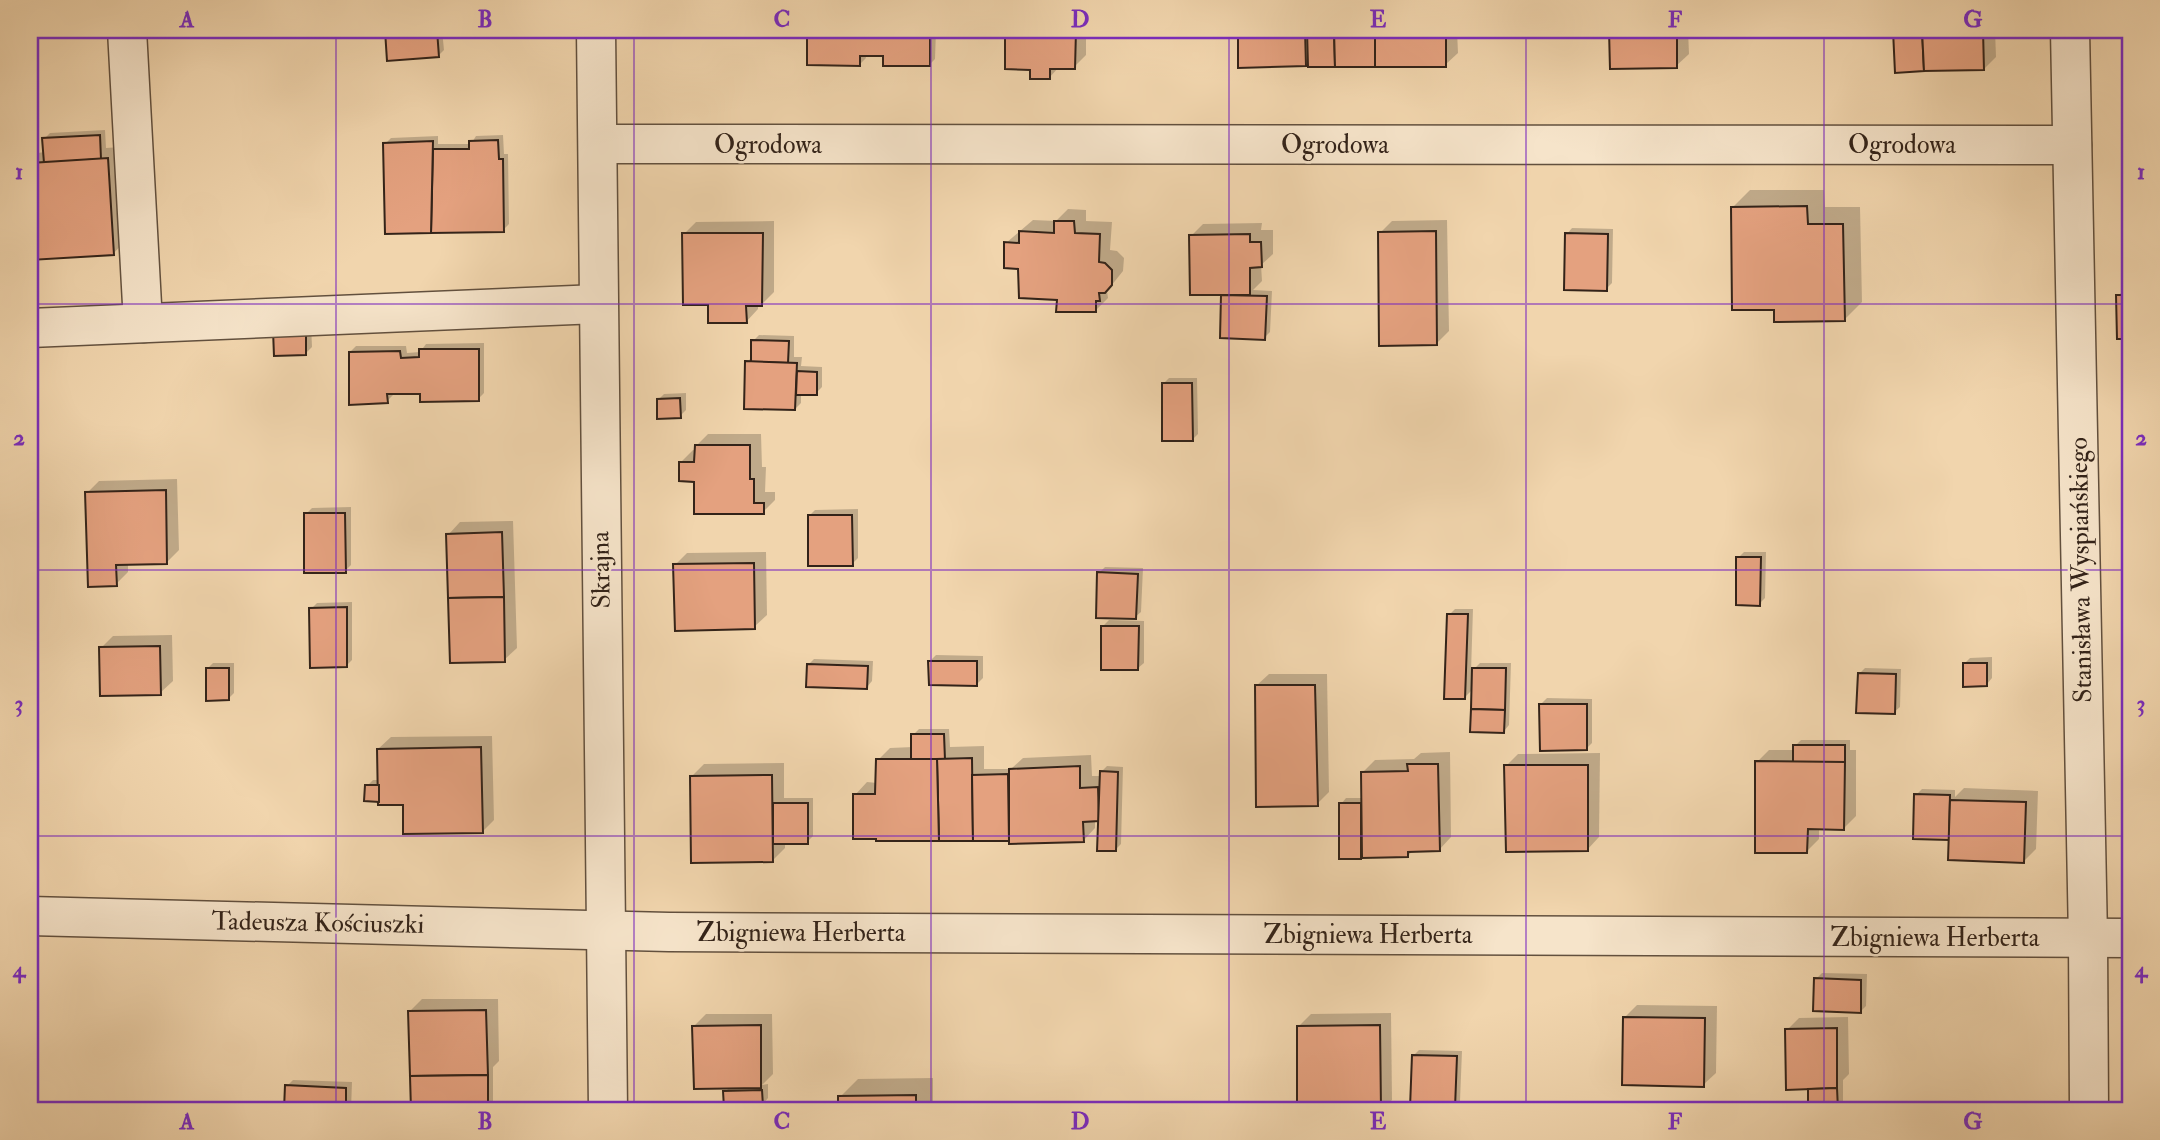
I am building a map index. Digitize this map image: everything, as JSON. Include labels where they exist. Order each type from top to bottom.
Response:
[{"type":"street","points":[[127,30],[143,323]]},
{"type":"street","name":"Skrajna","points":[[596,30],[608,1110]]},
{"type":"street","name":"Stanisława Wyspiańskiego","points":[[2070,30],[2089,1110]]},
{"type":"street","name":"Ogrodowa","points":[[598,144],[2072,145]]},
{"type":"street","points":[[30,328],[598,304]]},
{"type":"street","name":"Tadeusza Kościuszki","points":[[30,916],[606,930]]},
{"type":"street","name":"Zbigniewa Herberta","points":[[606,930],[2130,938]]},
{"type":"building","points":[[385,30],[437,30],[439,57],[387,61]]},
{"type":"building","points":[[807,30],[930,30],[930,66],[883,66],[883,56],[860,56],[860,66],[807,65]]},
{"type":"building","points":[[1005,30],[1076,30],[1075,69],[1050,69],[1050,79],[1030,79],[1030,70],[1005,69]]},
{"type":"building","points":[[1238,30],[1305,30],[1306,66],[1238,68]]},
{"type":"building","points":[[1307,30],[1334,30],[1335,67],[1308,67]]},
{"type":"building","points":[[1334,30],[1375,30],[1375,67],[1335,67]]},
{"type":"building","points":[[1375,30],[1446,30],[1446,67],[1375,67]]},
{"type":"building","points":[[1609,30],[1677,30],[1677,68],[1610,69]]},
{"type":"building","points":[[1893,30],[1922,30],[1924,71],[1895,73]]},
{"type":"building","points":[[1922,30],[1983,30],[1984,70],[1924,71]]},
{"type":"building","points":[[100,135],[101,159],[44,163],[42,138]]},
{"type":"building","points":[[498,140],[499,159],[503,159],[504,232],[431,233],[433,149],[469,149],[469,141]]},
{"type":"building","points":[[433,141],[431,233],[385,234],[383,143]]},
{"type":"building","points":[[108,158],[114,255],[30,260],[30,163]]},
{"type":"building","points":[[1807,206],[1808,224],[1843,224],[1845,321],[1774,322],[1774,310],[1732,310],[1731,207]]},
{"type":"building","points":[[1054,221],[1074,221],[1075,233],[1100,234],[1099,262],[1105,263],[1112,270],[1112,285],[1105,293],[1099,293],[1100,301],[1096,301],[1096,312],[1056,312],[1057,300],[1019,298],[1018,269],[1004,268],[1004,242],[1019,243],[1019,231],[1054,233]]},
{"type":"building","points":[[1436,231],[1437,345],[1379,346],[1378,232]]},
{"type":"building","points":[[682,233],[763,233],[762,306],[746,306],[747,323],[708,323],[708,305],[683,305]]},
{"type":"building","points":[[1565,233],[1608,234],[1607,291],[1564,290]]},
{"type":"building","points":[[1250,234],[1250,242],[1261,242],[1262,267],[1250,268],[1250,295],[1190,295],[1189,235]]},
{"type":"building","points":[[1221,295],[1267,296],[1265,340],[1220,338]]},
{"type":"building","points":[[2116,295],[2130,295],[2130,339],[2117,339]]},
{"type":"building","points":[[306,329],[306,355],[274,356],[273,330]]},
{"type":"building","points":[[751,340],[789,341],[788,363],[751,362]]},
{"type":"building","points":[[419,349],[479,349],[479,401],[420,402],[420,394],[387,394],[388,403],[349,405],[349,352],[400,351],[401,358],[419,357]]},
{"type":"building","points":[[745,361],[797,363],[795,410],[744,409]]},
{"type":"building","points":[[797,371],[817,372],[817,395],[796,395]]},
{"type":"building","points":[[1162,383],[1192,383],[1193,441],[1162,441]]},
{"type":"building","points":[[680,398],[681,418],[657,419],[657,399]]},
{"type":"building","points":[[695,445],[750,445],[750,479],[754,479],[754,503],[764,503],[764,514],[694,514],[694,482],[679,481],[679,462],[694,462]]},
{"type":"building","points":[[166,490],[167,564],[116,565],[117,586],[88,587],[85,492]]},
{"type":"building","points":[[304,513],[345,513],[346,573],[304,573]]},
{"type":"building","points":[[808,515],[852,515],[853,566],[808,566]]},
{"type":"building","points":[[502,532],[504,597],[448,598],[446,534]]},
{"type":"building","points":[[1736,557],[1761,557],[1760,606],[1736,605]]},
{"type":"building","points":[[754,563],[755,629],[675,631],[673,564]]},
{"type":"building","points":[[1097,572],[1138,574],[1136,619],[1096,618]]},
{"type":"building","points":[[504,597],[505,662],[450,663],[448,598]]},
{"type":"building","points":[[347,607],[347,667],[310,668],[309,608]]},
{"type":"building","points":[[1447,614],[1468,614],[1465,699],[1444,699]]},
{"type":"building","points":[[1101,626],[1139,626],[1138,670],[1101,670]]},
{"type":"building","points":[[160,646],[161,695],[100,696],[99,647]]},
{"type":"building","points":[[928,661],[977,661],[977,686],[929,685]]},
{"type":"building","points":[[1963,663],[1987,663],[1987,686],[1963,687]]},
{"type":"building","points":[[807,664],[868,666],[867,689],[806,687]]},
{"type":"building","points":[[206,668],[229,668],[229,700],[206,701]]},
{"type":"building","points":[[1472,668],[1506,668],[1505,710],[1471,709]]},
{"type":"building","points":[[1858,673],[1896,674],[1895,714],[1856,713]]},
{"type":"building","points":[[1255,685],[1315,685],[1318,806],[1256,807]]},
{"type":"building","points":[[1539,704],[1587,704],[1587,750],[1540,751]]},
{"type":"building","points":[[1471,709],[1505,710],[1504,733],[1470,732]]},
{"type":"building","points":[[911,734],[944,734],[945,760],[911,760]]},
{"type":"building","points":[[1793,745],[1845,745],[1845,762],[1793,762]]},
{"type":"building","points":[[481,747],[483,833],[403,834],[403,805],[378,805],[377,749]]},
{"type":"building","points":[[972,758],[973,841],[939,841],[937,759]]},
{"type":"building","points":[[876,759],[937,759],[939,841],[853,839],[853,794],[875,794]]},
{"type":"building","points":[[1755,761],[1845,762],[1844,830],[1808,829],[1807,853],[1755,853]]},
{"type":"building","points":[[1407,764],[1438,764],[1440,851],[1408,852],[1408,857],[1362,858],[1361,772],[1408,771]]},
{"type":"building","points":[[1504,765],[1588,765],[1588,851],[1506,852]]},
{"type":"building","points":[[1080,766],[1080,788],[1098,787],[1099,821],[1083,822],[1084,842],[1009,844],[1009,769]]},
{"type":"building","points":[[1100,771],[1118,772],[1116,851],[1097,851]]},
{"type":"building","points":[[1008,774],[1009,841],[973,841],[972,775]]},
{"type":"building","points":[[772,775],[773,862],[691,863],[690,776]]},
{"type":"building","points":[[365,785],[379,785],[379,802],[364,801]]},
{"type":"building","points":[[1914,794],[1950,795],[1949,840],[1913,839]]},
{"type":"building","points":[[1950,800],[2026,802],[2024,863],[1948,860]]},
{"type":"building","points":[[773,803],[808,803],[808,844],[773,844]]},
{"type":"building","points":[[1339,803],[1361,803],[1361,859],[1339,859]]},
{"type":"building","points":[[1814,978],[1861,980],[1861,1013],[1813,1011]]},
{"type":"building","points":[[486,1010],[488,1075],[410,1076],[408,1011]]},
{"type":"building","points":[[1623,1017],[1705,1018],[1704,1087],[1622,1085]]},
{"type":"building","points":[[761,1025],[761,1088],[694,1089],[692,1026]]},
{"type":"building","points":[[1380,1025],[1381,1110],[1297,1110],[1297,1026]]},
{"type":"building","points":[[1837,1028],[1837,1088],[1786,1090],[1785,1029]]},
{"type":"building","points":[[1412,1055],[1457,1056],[1455,1108],[1410,1108]]},
{"type":"building","points":[[488,1075],[488,1110],[411,1110],[410,1076]]},
{"type":"building","points":[[285,1085],[346,1088],[346,1110],[284,1110]]},
{"type":"building","points":[[1837,1088],[1838,1110],[1808,1110],[1808,1089]]},
{"type":"building","points":[[762,1090],[763,1106],[724,1108],[723,1091]]},
{"type":"building","points":[[916,1095],[916,1110],[838,1110],[838,1096]]}]
